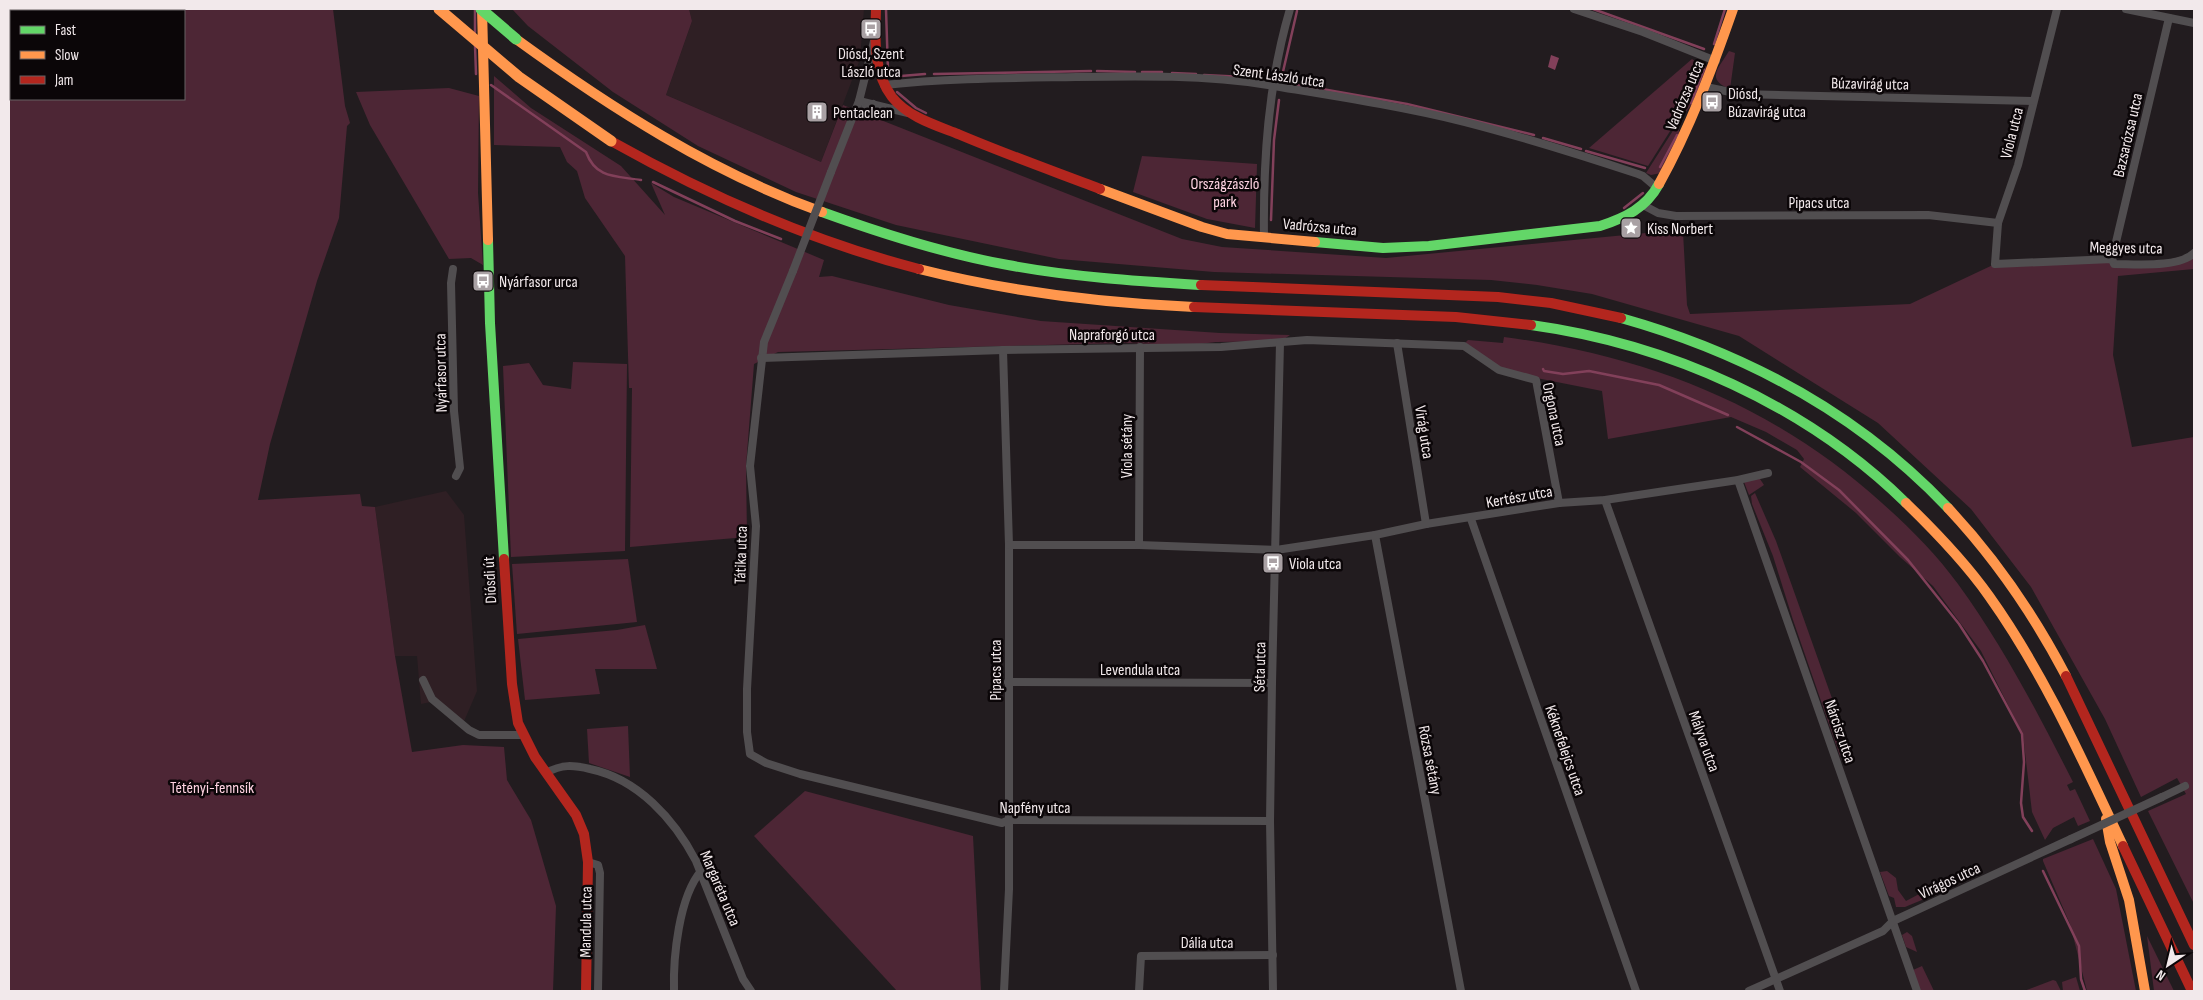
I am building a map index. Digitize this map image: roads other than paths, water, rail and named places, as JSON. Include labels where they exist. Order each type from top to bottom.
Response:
[{"type":"main road","points":[[439,9],[519,77],[611,141],[660,170],[750,212],[854,250],[974,283],[1042,294],[1119,303],[1484,319],[1557,329],[1608,340],[1688,365],[1778,409],[1837,446],[1890,488],[1945,542],[1990,597],[2018,639],[2053,699],[2192,991]]},
{"type":"main road","points":[[482,9],[516,38],[615,110],[723,171],[830,217],[943,251],[1012,266],[1089,277],[1214,286],[1485,295],[1555,303],[1651,325],[1685,337],[1775,378],[1823,406],[1855,428],[1923,484],[1967,528],[2011,585],[2040,629],[2072,686],[2194,945]]},
{"type":"main road","name":"Diósdi út","points":[[482,9],[490,322],[512,684],[517,718],[523,735],[546,773],[566,799],[580,824],[586,843],[588,862],[586,991]]},
{"type":"main road","name":"Vadrózsa utca","points":[[876,9],[877,59],[884,85],[896,102],[909,113],[981,144],[1202,227],[1228,234],[1383,248],[1429,246],[1600,226],[1626,218],[1643,205],[1657,188],[1681,144],[1706,87],[1733,9]]},
{"type":"main road","points":[[2104,806],[2110,842],[2134,923],[2145,991]]},
{"type":"street","points":[[1264,238],[1264,172],[1267,132],[1273,86],[1290,9]]},
{"type":"street","points":[[1574,9],[1643,32],[1716,61]]},
{"type":"street","name":"Viola utca","points":[[1994,264],[1998,223],[2018,166],[2057,9]]},
{"type":"street","points":[[2126,9],[2194,23]]},
{"type":"street","name":"Bazsarózsa utca","points":[[2112,258],[2169,18]]},
{"type":"street","name":"Tátika utca","points":[[750,754],[747,732],[746,689],[756,526],[750,466],[761,358],[764,342],[859,101],[875,34]]},
{"type":"street","name":"Szent László utca","points":[[884,85],[931,80],[1114,77],[1195,78],[1273,86],[1370,102],[1465,122],[1554,147],[1644,176],[1657,188]]},
{"type":"street","name":"Búzavirág utca","points":[[1706,87],[1740,94],[2033,101]]},
{"type":"street","points":[[859,101],[909,113]]},
{"type":"street","points":[[852,116],[873,104]]},
{"type":"street","name":"Pipacs utca","points":[[1643,205],[1658,213],[1676,216],[1928,215],[1998,223]]},
{"type":"street","name":"Meggyes utca","points":[[1994,264],[2112,258],[2114,264],[2153,264],[2188,259],[2194,253]]},
{"type":"street","name":"Nyárfasor utca","points":[[453,269],[450,283],[454,410],[460,468],[456,476]]},
{"type":"street","name":"Napraforgó utca","points":[[761,358],[1003,350],[1221,347],[1280,344],[1307,340],[1464,346]]},
{"type":"street","name":"Virág utca","points":[[1397,343],[1426,524]]},
{"type":"street","name":"Séta utca","points":[[1273,991],[1270,820],[1280,344]]},
{"type":"street","name":"Orgona utca","points":[[1464,346],[1499,370],[1536,380],[1559,504]]},
{"type":"street","name":"Viola sétány","points":[[1139,545],[1140,347]]},
{"type":"street","name":"Pipacs utca","points":[[1003,350],[1009,546],[1009,889],[1004,991]]},
{"type":"street","name":"Kertész utca","points":[[1276,550],[1375,535],[1426,524],[1470,519],[1559,504],[1605,500],[1738,480],[1768,473]]},
{"type":"street","name":"Nárcisz utca","points":[[1738,480],[1917,991]]},
{"type":"street","name":"Mályva utca","points":[[1605,500],[1780,991]]},
{"type":"street","name":"Kéknefelejcs utca","points":[[1470,519],[1636,991]]},
{"type":"street","name":"Rózsa sétány","points":[[1375,535],[1461,991]]},
{"type":"street","points":[[1009,546],[1139,545],[1276,550]]},
{"type":"street","points":[[424,680],[432,699],[469,730],[479,735],[523,735]]},
{"type":"street","name":"Levendula utca","points":[[1008,682],[1272,683]]},
{"type":"street","name":"Napfény utca","points":[[750,754],[766,763],[800,774],[978,818],[1002,822],[1009,820],[1270,820]]},
{"type":"street","name":"Margaréta utca","points":[[546,773],[558,766],[572,765],[600,771],[632,785],[648,798],[687,843],[701,871],[743,979],[751,991]]},
{"type":"street","name":"Virágos utca","points":[[1749,991],[1883,930],[1893,921],[2185,786]]},
{"type":"street","name":"Mandula utca","points":[[588,862],[598,865],[600,873],[598,991]]},
{"type":"street","points":[[674,991],[673,976],[682,913],[691,886],[701,871]]},
{"type":"street","name":"Dália utca","points":[[1139,991],[1141,956],[1273,956]]},
{"type":"street","points":[[742,991],[743,979]]},
{"type":"waterway","points":[[886,9],[888,71]]},
{"type":"waterway","points":[[1593,9],[1704,49]]},
{"type":"waterway","points":[[1714,44],[1725,9]]},
{"type":"waterway","points":[[475,10],[475,32]]},
{"type":"waterway","points":[[1282,76],[1297,11]]},
{"type":"waterway","points":[[475,45],[476,74]]},
{"type":"waterway","points":[[1691,103],[1704,69]]},
{"type":"waterway","points":[[934,74],[1091,71]]},
{"type":"waterway","points":[[1097,71],[1135,72]]},
{"type":"waterway","points":[[1142,72],[1162,72]]},
{"type":"waterway","points":[[1172,73],[1196,74]]},
{"type":"waterway","points":[[901,76],[925,74]]},
{"type":"waterway","points":[[1204,75],[1245,77]]},
{"type":"waterway","points":[[1288,83],[1407,104],[1534,135]]},
{"type":"waterway","points":[[491,85],[586,152],[590,161],[601,172],[615,177],[641,180]]},
{"type":"waterway","points":[[897,92],[916,108],[926,113]]},
{"type":"waterway","points":[[1271,220],[1274,140],[1279,100]]},
{"type":"waterway","points":[[1660,167],[1677,135]]},
{"type":"waterway","points":[[1543,138],[1581,149]]},
{"type":"waterway","points":[[1586,151],[1645,168]]},
{"type":"waterway","points":[[653,182],[735,221],[781,239]]},
{"type":"waterway","points":[[1624,208],[1643,193]]},
{"type":"waterway","points":[[1543,369],[1544,371],[1563,374],[1589,371],[1659,385],[1728,415]]},
{"type":"waterway","points":[[1737,427],[1801,462],[1839,490],[1908,560],[1959,624],[1983,661],[2022,734],[2024,762],[2021,803],[2023,817],[2032,831]]},
{"type":"waterway","points":[[2043,871],[2079,946],[2081,979],[2085,991]]},
{"type":"place","name":"Diósd, Szent László utca","points":[[871,29]]},
{"type":"place","name":"Diósd, Búzavirág utca","points":[[1712,102]]},
{"type":"place","name":"Pentaclean","points":[[817,112]]},
{"type":"place","name":"Kiss Norbert","points":[[1631,228]]},
{"type":"place","name":"Nyárfasor urca","points":[[483,281]]},
{"type":"place","name":"Viola utca","points":[[1273,563]]},
{"type":"park label","name":"Országzászló park","points":[[1225,192]]},
{"type":"park label","name":"Tétényi-fennsík","points":[[212,787]]}]
